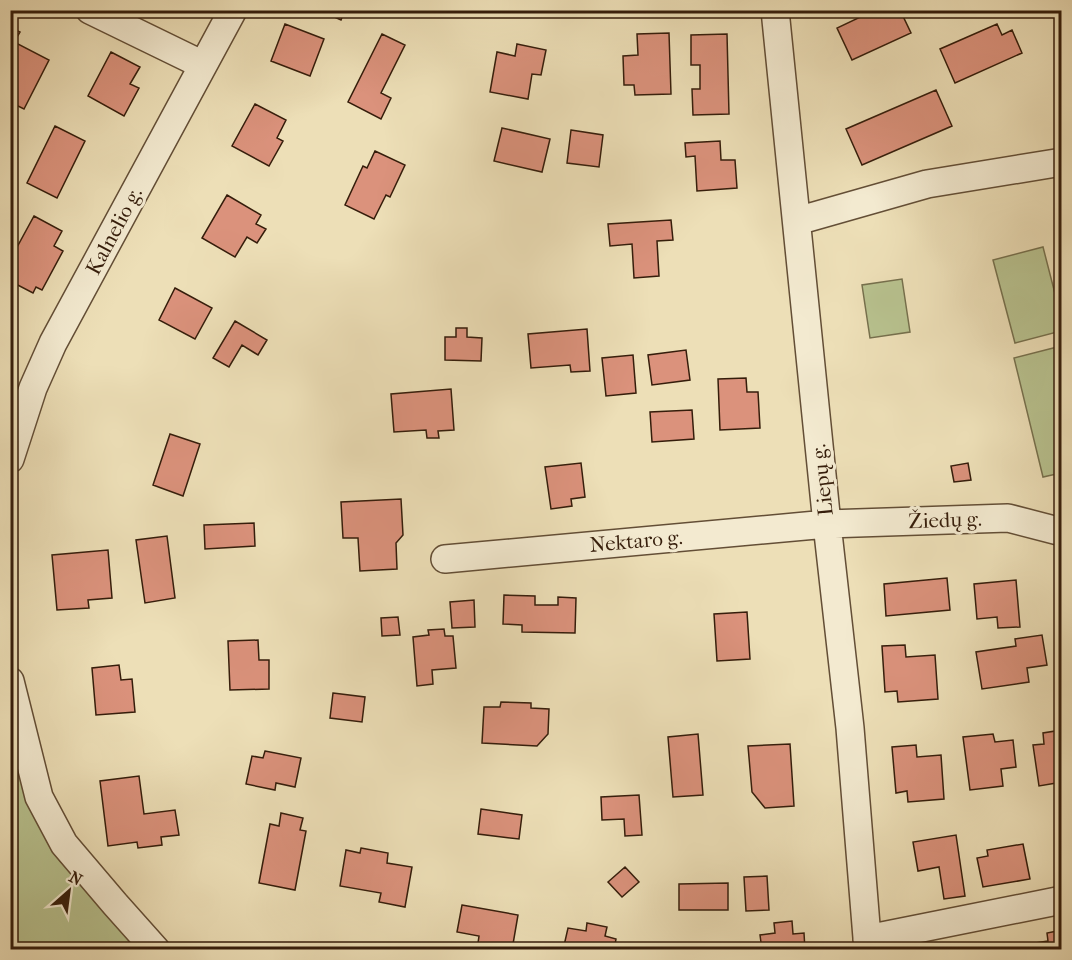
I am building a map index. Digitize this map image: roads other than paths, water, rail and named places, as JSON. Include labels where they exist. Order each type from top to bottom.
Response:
[{"type":"street","points":[[90,10],[203,65]]},
{"type":"street","name":"Kalnelio g.","points":[[10,459],[33,388],[53,343],[233,10]]},
{"type":"street","name":"Liepų g.","points":[[775,10],[850,728],[868,944]]},
{"type":"street","points":[[797,221],[927,184],[1062,162]]},
{"type":"street","name":"Žiedų g.","points":[[827,524],[1008,518],[1062,531]]},
{"type":"street","name":"Nektaro g.","points":[[445,559],[827,524]]},
{"type":"street","points":[[10,681],[39,797],[59,835],[64,844],[156,950]]},
{"type":"street","points":[[868,944],[1062,900]]}]
